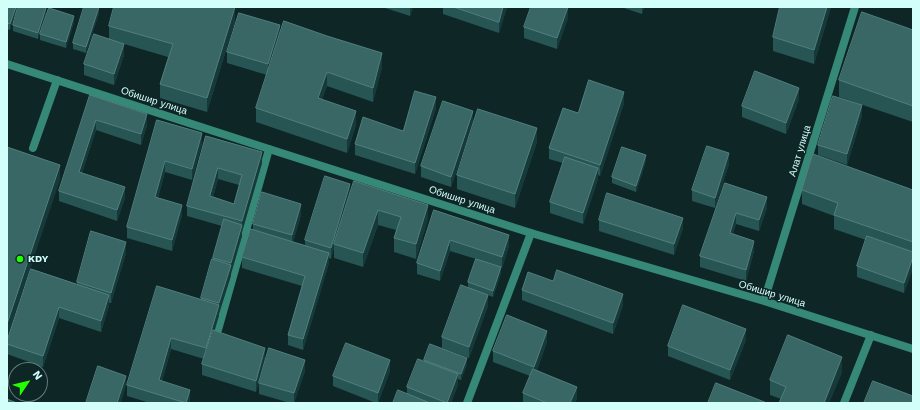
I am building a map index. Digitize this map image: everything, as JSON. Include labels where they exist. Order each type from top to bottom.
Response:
[{"type":"street","name":"Алат улица","points":[[764,302],[855,7]]},
{"type":"street","name":"Обишир улица","points":[[7,64],[531,233],[764,302],[913,349]]},
{"type":"street","points":[[33,148],[57,80]]},
{"type":"street","points":[[218,330],[269,149]]},
{"type":"street","points":[[467,403],[531,233]]},
{"type":"street","points":[[844,403],[871,335]]},
{"type":"building","points":[[7,7],[16,7],[10,24],[7,23]]},
{"type":"building","points":[[18,7],[46,8],[38,33],[13,25]]},
{"type":"building","points":[[84,7],[99,7],[86,47],[73,43]]},
{"type":"building","points":[[114,7],[235,7],[207,98],[160,84],[173,44],[109,26]]},
{"type":"building","points":[[454,7],[503,7],[499,22]]},
{"type":"building","points":[[531,7],[568,7],[557,38],[524,27]]},
{"type":"building","points":[[780,7],[827,7],[814,50],[773,37]]},
{"type":"building","points":[[49,8],[74,16],[66,42],[40,34]]},
{"type":"building","points":[[862,12],[913,30],[913,106],[839,80]]},
{"type":"building","points":[[239,13],[280,25],[268,64],[227,52]]},
{"type":"building","points":[[284,21],[382,53],[373,88],[327,72],[318,98],[356,111],[347,139],[256,108]]},
{"type":"building","points":[[94,34],[124,44],[114,74],[84,64]]},
{"type":"building","points":[[755,71],[799,88],[786,123],[742,106]]},
{"type":"building","points":[[589,80],[624,92],[600,165],[549,148],[563,108],[578,113]]},
{"type":"building","points":[[415,91],[436,97],[415,163],[355,144],[363,117],[403,131]]},
{"type":"building","points":[[90,95],[147,114],[141,134],[96,120],[79,172],[125,187],[117,210],[59,191]]},
{"type":"building","points":[[833,96],[862,105],[847,154],[818,145]]},
{"type":"building","points":[[443,101],[473,111],[451,177],[421,166]]},
{"type":"building","points":[[478,109],[537,128],[515,194],[457,175]]},
{"type":"building","points":[[157,120],[202,133],[192,169],[165,161],[155,197],[182,205],[172,240],[127,227]]},
{"type":"building","points":[[206,136],[262,152],[242,221],[187,206]],"holes":[[[218,168],[242,175],[234,204],[210,196]]]},
{"type":"building","points":[[707,146],[729,153],[715,198],[692,190]]},
{"type":"building","name":"KDY","points":[[7,147],[60,165],[7,324]]},
{"type":"building","points":[[622,147],[646,155],[636,186],[612,177]]},
{"type":"building","points":[[813,154],[913,190],[913,242],[834,215],[838,203],[802,190]]},
{"type":"building","points":[[565,157],[598,168],[583,213],[550,202]]},
{"type":"building","points":[[325,176],[350,184],[331,248],[305,240]]},
{"type":"building","points":[[354,181],[428,205],[416,244],[394,238],[401,217],[378,210],[363,253],[334,244]]},
{"type":"building","points":[[725,183],[767,197],[759,220],[736,213],[730,233],[754,241],[746,270],[700,256]]},
{"type":"building","points":[[262,192],[301,204],[292,235],[253,224]]},
{"type":"building","points":[[607,193],[683,218],[674,244],[599,220]]},
{"type":"building","points":[[434,210],[509,235],[502,257],[450,240],[440,271],[417,263]]},
{"type":"building","points":[[224,219],[242,225],[231,263],[213,258]]},
{"type":"building","points":[[251,229],[329,253],[303,339],[288,335],[305,276],[242,257]]},
{"type":"building","points":[[91,231],[126,242],[111,293],[77,282]]},
{"type":"building","points":[[867,236],[913,252],[913,257],[904,283],[857,266]]},
{"type":"building","points":[[212,259],[231,265],[219,303],[201,298]]},
{"type":"building","points":[[476,259],[501,267],[493,291],[468,282]]},
{"type":"building","points":[[31,269],[109,295],[101,321],[59,307],[43,356],[7,344]]},
{"type":"building","points":[[557,270],[623,294],[613,323],[522,290],[528,272],[553,281]]},
{"type":"building","points":[[461,285],[488,295],[469,347],[442,337]]},
{"type":"building","points":[[157,286],[219,305],[206,348],[171,338],[159,380],[190,390],[186,403],[127,385]]},
{"type":"building","points":[[683,305],[746,329],[730,370],[668,346]]},
{"type":"building","points":[[507,315],[547,331],[534,367],[493,351]]},
{"type":"building","points":[[213,330],[265,348],[256,381],[202,364]]},
{"type":"building","points":[[788,335],[842,357],[824,403],[779,403],[786,387],[770,380]]},
{"type":"building","points":[[346,343],[390,360],[378,393],[333,376]]},
{"type":"building","points":[[430,344],[467,358],[461,374],[424,360]]},
{"type":"building","points":[[269,348],[305,360],[294,393],[259,383]]},
{"type":"building","points":[[418,359],[458,374],[447,403],[407,387]]},
{"type":"building","points":[[98,366],[126,376],[117,403],[86,403]]},
{"type":"building","points":[[533,369],[577,387],[570,403],[547,403],[523,393]]},
{"type":"building","points":[[873,381],[913,396],[913,403],[864,403]]},
{"type":"building","points":[[716,383],[767,403],[708,403]]},
{"type":"building","points":[[398,390],[430,403],[393,403]]},
{"type":"building","points":[[7,399],[8,402],[17,403],[7,403]]},
{"type":"place","name":"KDY","points":[[20,259]]}]
